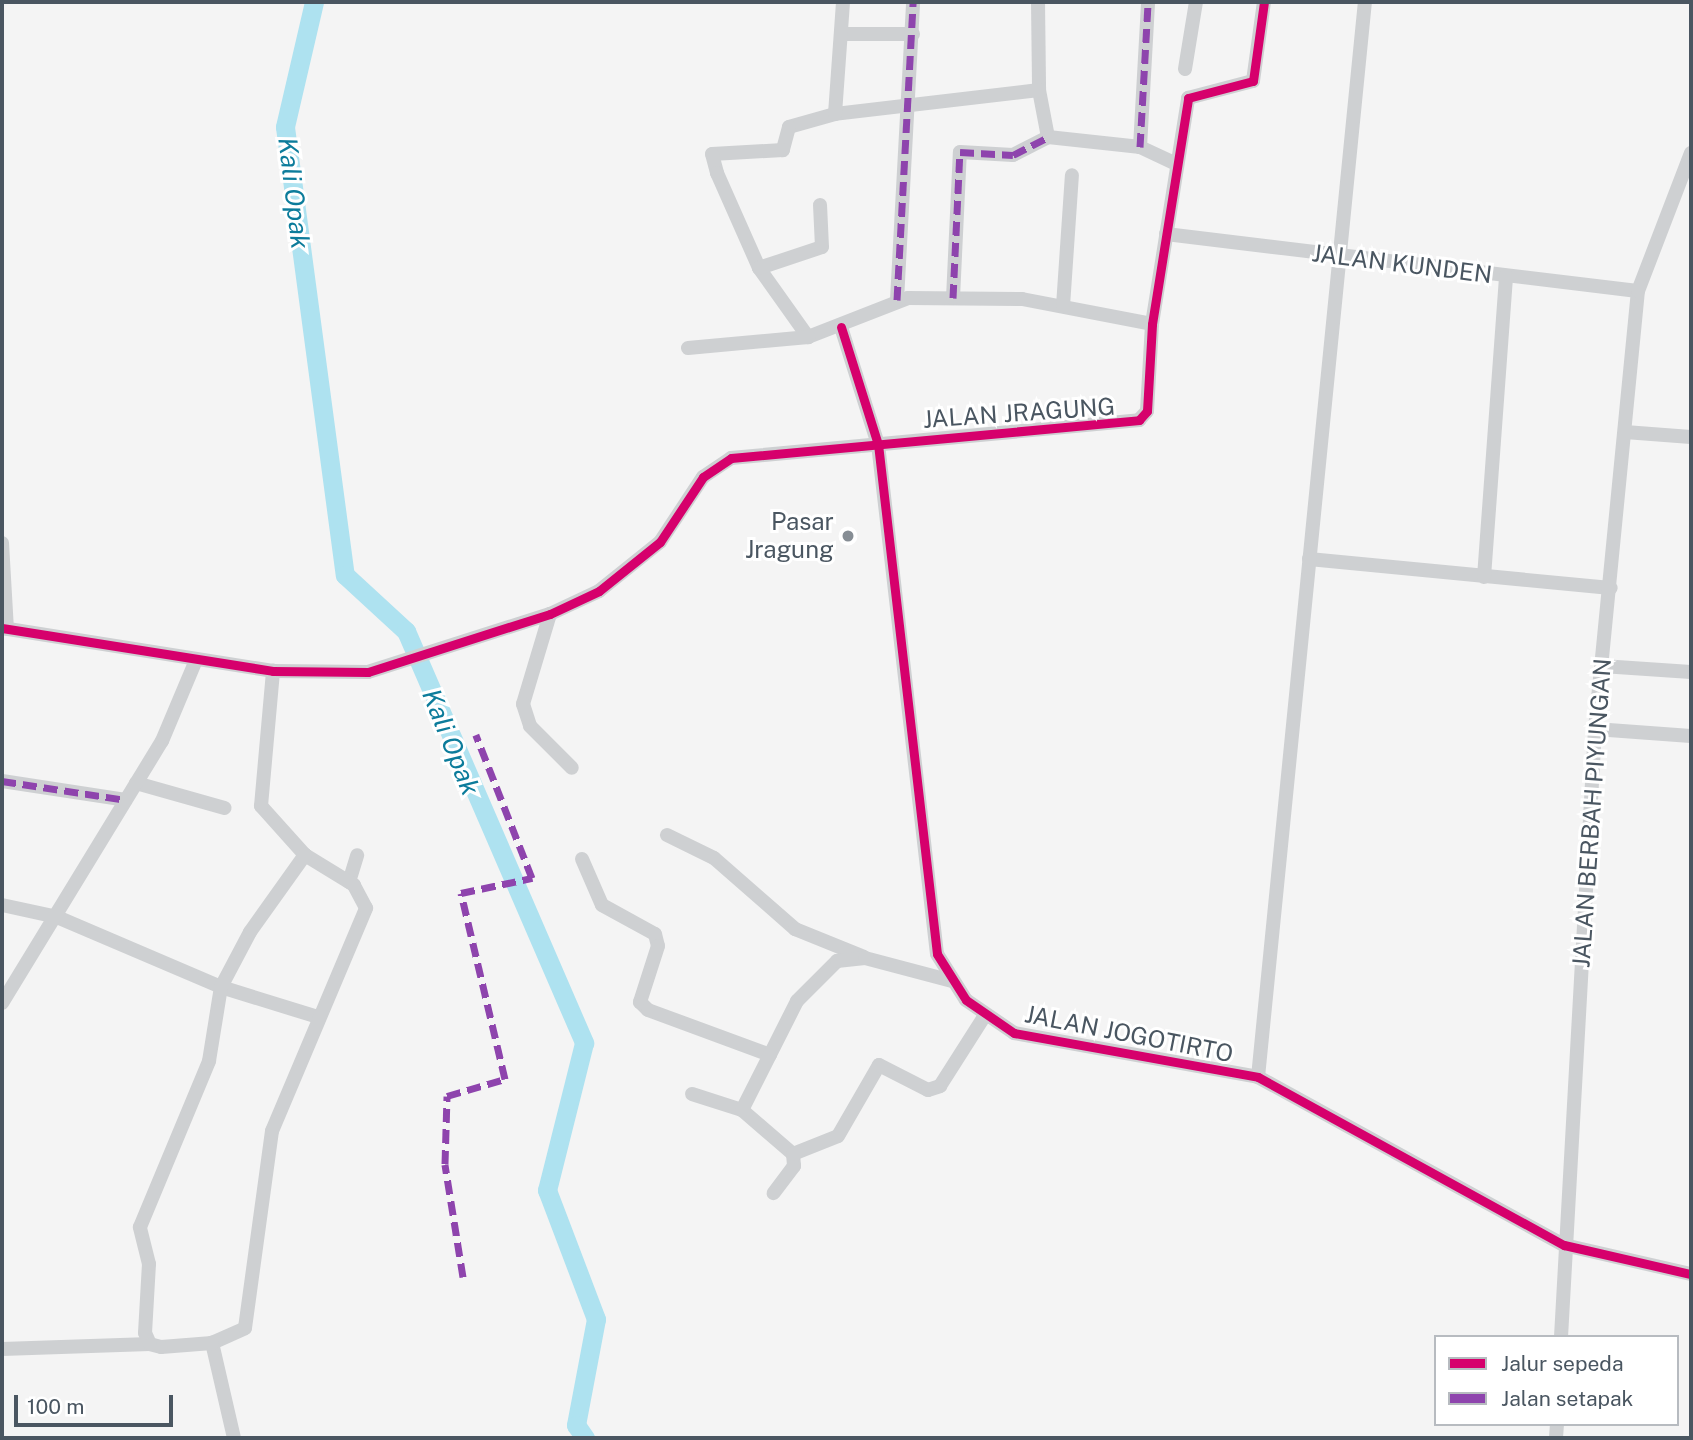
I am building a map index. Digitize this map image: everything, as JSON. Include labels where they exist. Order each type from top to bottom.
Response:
[{"type":"street","points":[[835,114],[844,2]]},
{"type":"street","points":[[897,300],[912,107],[913,2]]},
{"type":"street","points":[[1038,2],[1038,90],[1048,137]]},
{"type":"street","points":[[1140,147],[1148,2]]},
{"type":"street","points":[[1185,69],[1196,2]]},
{"type":"street","name":"JALAN JRAGUNG","points":[[4,629],[273,671],[348,675],[389,667],[443,647],[550,614],[631,568],[680,517],[703,477],[731,458],[1139,421],[1147,411],[1152,324],[1175,163],[1188,98],[1253,81],[1264,2]]},
{"type":"street","points":[[1258,1077],[1365,2]]},
{"type":"street","points":[[841,34],[913,34]]},
{"type":"street","points":[[808,337],[759,268],[712,154],[783,150],[792,126],[835,114],[1038,90]]},
{"type":"street","points":[[953,298],[960,152],[1013,155],[1048,137],[1140,147],[1175,163]]},
{"type":"street","name":"JALAN BERBAH PIYUNGAN","points":[[1560,1335],[1595,729],[1611,588],[1637,291],[1687,176],[1691,153]]},
{"type":"street","points":[[1063,306],[1072,175]]},
{"type":"street","points":[[759,268],[822,247],[820,205]]},
{"type":"street","name":"JALAN KUNDEN","points":[[1166,234],[1637,291]]},
{"type":"street","points":[[1484,577],[1506,276]]},
{"type":"street","points":[[688,348],[808,337],[841,327],[897,300],[953,298],[1063,306],[1152,324]]},
{"type":"street","name":"JALAN JOGOTIRTO","points":[[841,327],[878,444],[937,954],[952,981],[984,1017],[1014,1033],[1071,1047],[1258,1077],[1564,1245],[1691,1275]]},
{"type":"street","points":[[1625,432],[1691,437]]},
{"type":"street","points":[[2,543],[4,629]]},
{"type":"street","points":[[1309,558],[1611,588]]},
{"type":"street","points":[[550,614],[523,704],[530,726],[572,768]]},
{"type":"street","points":[[2,1003],[57,917],[136,783],[196,660]]},
{"type":"street","points":[[1602,666],[1691,672]]},
{"type":"street","points":[[2,1349],[212,1343],[238,1333],[248,1320],[272,1130],[366,908],[349,882],[305,855],[267,817],[259,796],[273,724],[273,671]]},
{"type":"street","points":[[1595,729],[1691,736]]},
{"type":"street","points":[[2,781],[126,800]]},
{"type":"street","points":[[136,783],[226,808]]},
{"type":"street","points":[[667,835],[714,859],[794,929],[865,958],[952,981]]},
{"type":"street","points":[[150,1344],[142,1219],[209,1061],[221,987],[250,932],[305,855]]},
{"type":"street","points":[[349,882],[357,855]]},
{"type":"street","points":[[582,859],[602,905],[655,934],[658,946],[640,1002],[648,1010],[770,1055]]},
{"type":"street","points":[[2,905],[57,917],[221,987],[318,1017]]},
{"type":"street","points":[[910,968],[937,954]]},
{"type":"street","points":[[741,1110],[810,983],[837,961],[865,958]]},
{"type":"street","points":[[793,1154],[838,1136],[879,1065],[928,1090],[940,1086],[984,1017]]},
{"type":"street","points":[[692,1094],[741,1110],[793,1154],[794,1166],[774,1193]]},
{"type":"street","points":[[212,1343],[234,1438]]},
{"type":"waterway","name":"Kali Opak","points":[[314,2],[285,127],[345,575],[406,631],[584,1043],[547,1190],[596,1319],[576,1425],[585,1438]]},
{"type":"marked path","points":[[897,300],[913,2]]},
{"type":"marked path","points":[[1140,147],[1148,2]]},
{"type":"marked path","points":[[953,298],[960,152],[1013,155],[1048,137]]},
{"type":"marked path","points":[[463,1277],[445,1164],[447,1096],[505,1079],[461,893],[532,878],[476,735]]},
{"type":"marked path","points":[[2,781],[126,800]]},
{"type":"cycle path","points":[[2,628],[273,671],[368,672],[550,614],[599,591],[660,542],[703,477],[731,458],[1139,420],[1147,411],[1152,324],[1188,98],[1253,81],[1264,2]]},
{"type":"cycle path","points":[[841,327],[878,444],[937,954],[966,1000],[1014,1033],[1258,1077],[1564,1245],[1691,1274]]},
{"type":"place","name":"Pasar Jragung","points":[[848,536]]}]
